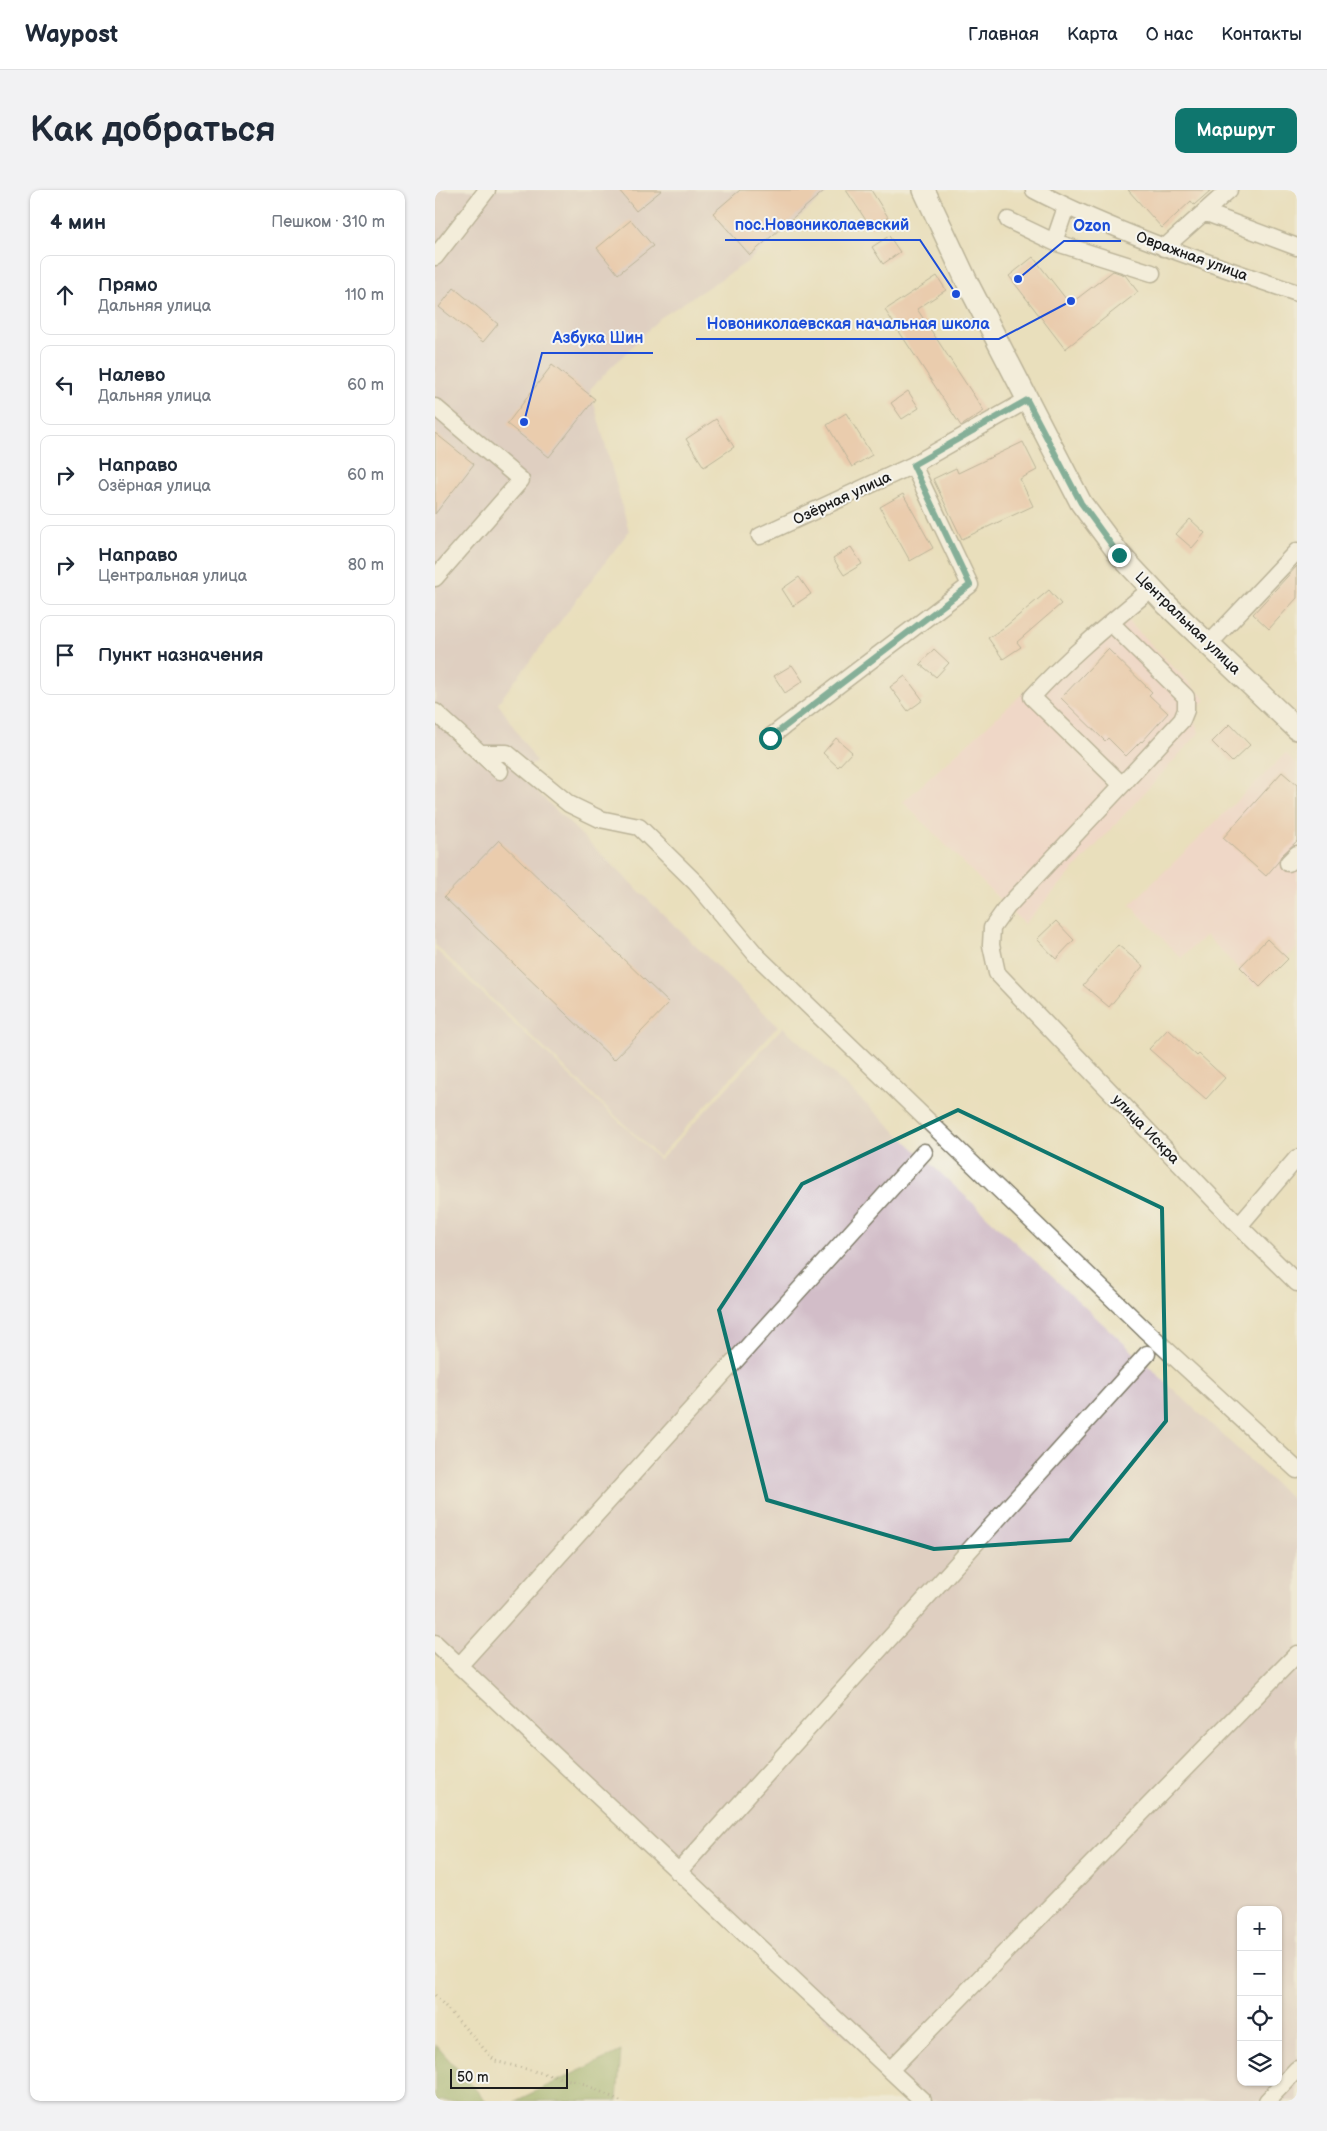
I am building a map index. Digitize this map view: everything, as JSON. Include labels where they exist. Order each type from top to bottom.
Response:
[{"type":"main road","name":"Центральная улица","points":[[924,190],[969,286],[1081,503],[1119,555],[1151,589],[1297,729]]},
{"type":"street","points":[[435,257],[487,190]]},
{"type":"street","name":"Овражная улица","points":[[1034,190],[1066,207],[1164,248],[1297,293]]},
{"type":"street","points":[[1164,248],[1229,190]]},
{"type":"street","points":[[1054,242],[1066,207]]},
{"type":"street","points":[[1204,212],[1297,247]]},
{"type":"street","points":[[1008,220],[1054,242],[1152,273]]},
{"type":"street","name":"Озёрная улица","points":[[760,536],[913,465],[1027,400]]},
{"type":"street","points":[[435,406],[521,480],[435,578]]},
{"type":"street","points":[[770,738],[970,585],[913,465]]},
{"type":"street","points":[[1209,644],[1297,551]]},
{"type":"street","points":[[1111,623],[1186,697],[1186,710],[1182,720],[1122,785],[1033,697],[1060,667],[1111,623],[1151,589]]},
{"type":"street","points":[[435,712],[500,772]]},
{"type":"street","points":[[480,753],[507,753],[569,804],[600,819],[639,827],[695,883],[757,956],[1144,1329],[1297,1470]]},
{"type":"street","name":"улица Искра","points":[[1122,785],[1007,907],[992,928],[991,945],[997,973],[1239,1226],[1297,1283]]},
{"type":"street","points":[[459,1666],[924,1152]]},
{"type":"street","points":[[1239,1226],[1297,1158]]},
{"type":"street","points":[[678,1872],[1147,1354]]},
{"type":"street","points":[[435,1643],[923,2101]]},
{"type":"street","points":[[890,2070],[1297,1654]]},
{"type":"street","points":[[1267,2101],[1297,2069]]},
{"type":"path","points":[[435,1996],[495,2061],[585,2084],[620,2101]]},
{"type":"highlighted area","points":[[958,1110],[1162,1208],[1166,1421],[1070,1540],[934,1549],[767,1500],[719,1310],[802,1184]]},
{"type":"shaded area","points":[[437,190],[831,190],[746,263],[660,318],[590,389],[629,531],[498,703],[536,761],[520,775],[778,1026],[659,1157],[435,945],[435,192]]},
{"type":"shaded area","points":[[1116,609],[1206,700],[1192,713],[1199,733],[1024,924],[903,802]]},
{"type":"shaded area","points":[[1286,753],[1297,765],[1297,948],[1256,987],[1206,935],[1181,958],[1130,905]]},
{"type":"shaded area","points":[[435,949],[660,1160],[783,1027],[1297,1504],[1297,2101],[914,2101],[435,1651]]},
{"type":"green space","points":[[435,2044],[486,2101],[435,2101]]},
{"type":"green space","points":[[621,2051],[617,2101],[515,2101]]},
{"type":"building","points":[[619,190],[662,190],[636,211]]},
{"type":"building","points":[[740,190],[825,190],[750,255],[713,213]]},
{"type":"building","points":[[846,190],[871,190],[888,217],[871,228]]},
{"type":"building","points":[[1128,190],[1211,190],[1194,205],[1191,201],[1162,228]]},
{"type":"building","points":[[631,220],[653,246],[618,274],[597,248]]},
{"type":"building","points":[[889,236],[900,252],[883,264],[872,247]]},
{"type":"building","points":[[1033,257],[1070,304],[1113,271],[1125,275],[1138,292],[1065,349],[1009,276]]},
{"type":"building","points":[[937,276],[946,290],[917,309],[984,411],[961,426],[885,310]]},
{"type":"building","points":[[454,288],[498,324],[483,342],[439,307]]},
{"type":"building","points":[[552,365],[595,399],[549,457],[507,424]]},
{"type":"building","points":[[908,391],[919,408],[902,419],[891,403]]},
{"type":"building","points":[[846,413],[872,455],[852,467],[827,425]]},
{"type":"building","points":[[716,419],[734,447],[704,467],[686,439]]},
{"type":"building","points":[[435,433],[474,464],[435,514]]},
{"type":"building","points":[[1023,442],[1037,470],[1020,479],[1033,506],[962,539],[933,479],[956,468],[958,473]]},
{"type":"building","points":[[903,494],[933,548],[910,561],[880,507]]},
{"type":"building","points":[[1190,519],[1205,533],[1192,548],[1176,534]]},
{"type":"building","points":[[851,547],[862,564],[844,575],[833,558]]},
{"type":"building","points":[[1297,566],[1297,598],[1269,629],[1253,614]]},
{"type":"building","points":[[799,577],[811,594],[793,606],[782,589]]},
{"type":"building","points":[[1049,590],[1061,604],[1017,642],[1021,647],[1003,659],[988,638],[1006,626]]},
{"type":"building","points":[[934,649],[949,663],[936,677],[920,664]]},
{"type":"building","points":[[1108,649],[1152,692],[1149,695],[1168,713],[1142,742],[1126,756],[1108,738],[1105,741],[1061,698]]},
{"type":"building","points":[[792,665],[803,681],[785,693],[774,676]]},
{"type":"building","points":[[905,676],[923,700],[908,711],[890,687]]},
{"type":"building","points":[[1230,724],[1250,745],[1232,762],[1212,742]]},
{"type":"building","points":[[836,738],[852,752],[838,767],[823,753]]},
{"type":"building","points":[[1282,772],[1297,785],[1297,841],[1281,856],[1266,876],[1223,838]]},
{"type":"building","points":[[499,840],[669,1003],[614,1060],[444,897]]},
{"type":"building","points":[[1056,921],[1074,940],[1056,959],[1037,939]]},
{"type":"building","points":[[1267,939],[1288,959],[1260,987],[1240,967]]},
{"type":"building","points":[[1118,945],[1143,966],[1109,1007],[1083,985]]},
{"type":"building","points":[[1168,1029],[1197,1056],[1199,1054],[1225,1078],[1206,1099],[1149,1049]]},
{"type":"place","name":"Ozon","points":[[1018,279]]},
{"type":"place","name":"пос.Новониколаевский","points":[[956,294]]},
{"type":"place","name":"Новониколаевская начальная школа","points":[[1071,301]]},
{"type":"place","name":"Азбука Шин","points":[[524,422]]},
{"type":"route","points":[[770,738],[970,585],[913,465],[1027,400],[1081,503],[1119,555]]}]
